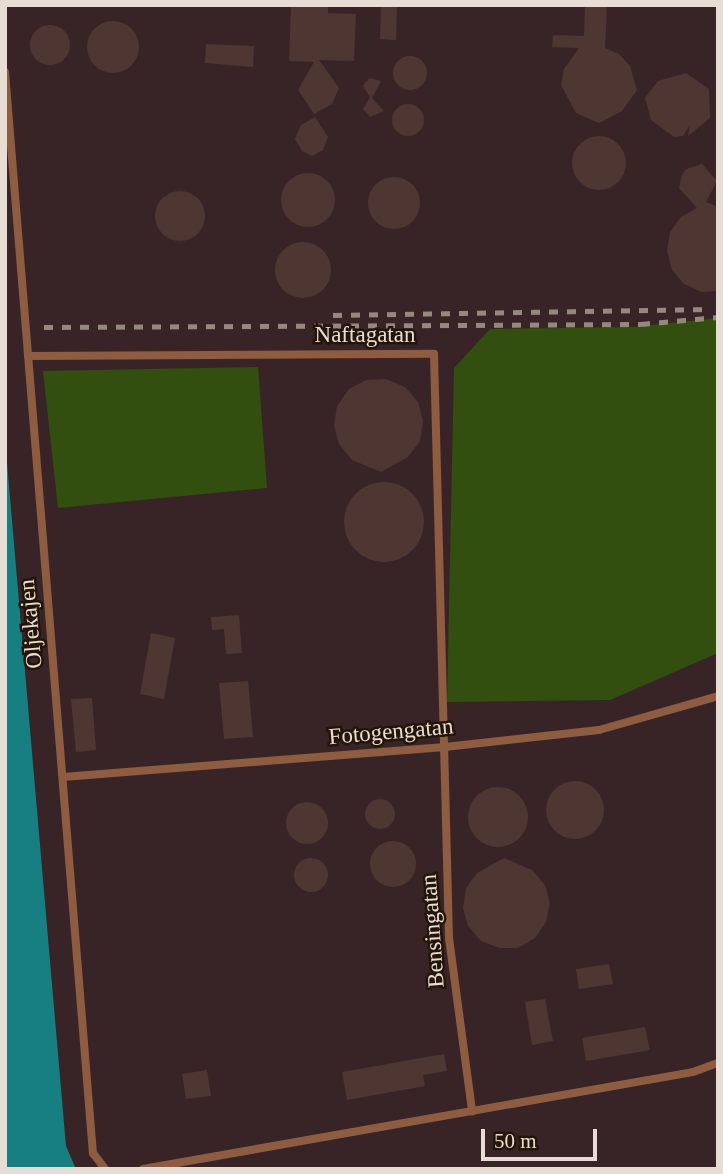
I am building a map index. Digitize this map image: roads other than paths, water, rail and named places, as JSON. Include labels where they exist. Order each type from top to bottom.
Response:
[{"type":"lane","name":"Oljekajen","points":[[5,72],[93,1153],[104,1169]]},
{"type":"lane","name":"Naftagatan","points":[[28,356],[434,354],[445,747]]},
{"type":"lane","name":"Fotogengatan","points":[[63,776],[445,747],[599,730],[718,696]]},
{"type":"lane","name":"Bensingatan","points":[[445,747],[449,938],[472,1111]]},
{"type":"lane","points":[[143,1169],[693,1072],[718,1063]]},
{"type":"water","points":[[5,439],[66,1146],[76,1169],[5,1169]]},
{"type":"railway","points":[[333,315],[711,309]]},
{"type":"railway","points":[[44,327],[641,324],[718,317]]}]
